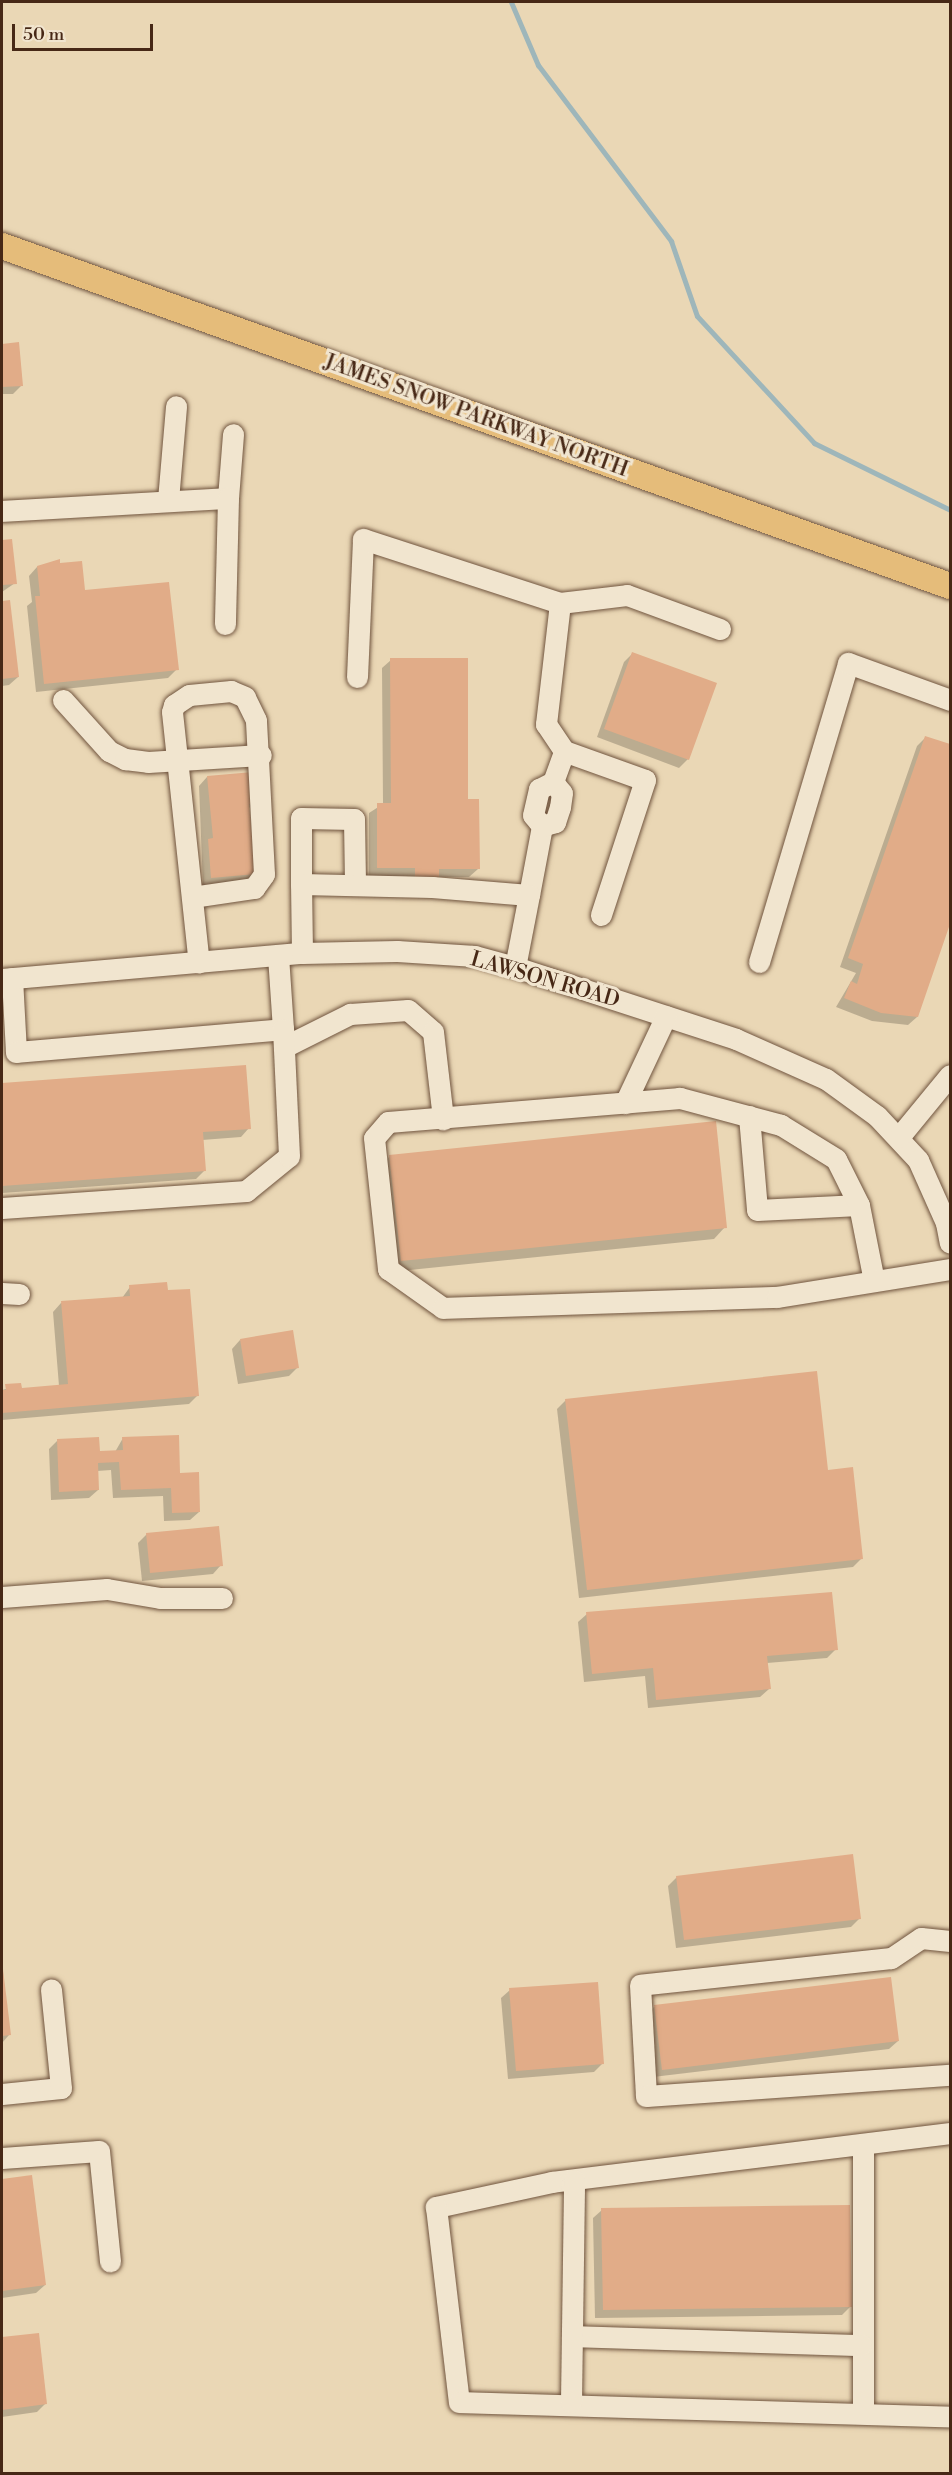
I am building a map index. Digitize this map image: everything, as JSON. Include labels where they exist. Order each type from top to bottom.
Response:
[{"type":"main road","name":"JAMES SNOW PARKWAY NORTH","points":[[2,246],[951,586]]},
{"type":"street","points":[[168,500],[176,406]]},
{"type":"street","points":[[225,624],[232,434]]},
{"type":"street","points":[[2,511],[228,498]]},
{"type":"street","points":[[357,677],[363,539],[560,603],[627,595],[720,629]]},
{"type":"street","points":[[560,603],[546,724],[564,751],[645,780],[601,915]]},
{"type":"street","points":[[759,962],[848,663],[951,700]]},
{"type":"street","points":[[192,897],[254,888],[263,881],[261,755],[252,705],[239,692],[189,695],[174,705],[177,760],[199,963]]},
{"type":"street","points":[[63,700],[109,751],[125,759],[177,760],[261,755]]},
{"type":"street","points":[[515,967],[542,826],[555,822],[560,807],[562,793],[553,782],[564,751]]},
{"type":"street","points":[[302,953],[301,818],[354,819],[355,885]]},
{"type":"street","points":[[301,884],[529,895]]},
{"type":"street","name":"LAWSON ROAD","points":[[7,979],[302,953],[397,951],[475,956],[515,967],[736,1039],[826,1079],[899,1137],[918,1160],[946,1223],[951,1243]]},
{"type":"street","points":[[2,1209],[246,1191],[289,1156],[278,956]]},
{"type":"street","points":[[7,979],[9,1053],[283,1038],[350,1014],[408,1010],[433,1032],[443,1119]]},
{"type":"street","points":[[624,1103],[666,1016]]},
{"type":"street","points":[[899,1137],[951,1075]]},
{"type":"street","points":[[874,1281],[860,1205],[836,1159],[781,1125],[680,1098],[388,1122],[374,1138],[388,1269],[443,1308],[777,1297],[951,1269]]},
{"type":"street","points":[[749,1116],[758,1210],[860,1205]]},
{"type":"street","points":[[2,1597],[107,1589],[160,1598],[222,1598]]},
{"type":"street","points":[[951,1941],[921,1938],[891,1958],[640,1985],[646,2096],[951,2076]]},
{"type":"street","points":[[2,2094],[61,2088],[51,1990]]},
{"type":"street","points":[[951,2133],[574,2180],[436,2207],[459,2402],[571,2402],[951,2417]]},
{"type":"street","points":[[863,2144],[861,2345],[863,2412]]},
{"type":"street","points":[[2,2158],[99,2151],[110,2261]]},
{"type":"street","points":[[571,2402],[574,2180]]},
{"type":"street","points":[[572,2336],[861,2345]]},
{"type":"building","points":[[19,342],[23,386],[2,387],[2,344]]},
{"type":"building","points":[[12,539],[17,584],[2,585],[2,540]]},
{"type":"building","points":[[60,559],[60,563],[82,561],[85,590],[169,582],[179,670],[44,684],[35,596],[40,596],[37,566]]},
{"type":"building","points":[[10,600],[19,677],[2,679],[2,601]]},
{"type":"building","points":[[632,652],[717,683],[689,760],[604,729]]},
{"type":"building","points":[[390,658],[468,658],[468,799],[479,799],[480,869],[439,869],[439,881],[415,881],[415,868],[377,868],[377,803],[391,803]]},
{"type":"building","points":[[925,736],[950,744],[950,924],[918,1017],[881,1013],[844,998],[851,981],[857,984],[863,964],[848,958]]},
{"type":"building","points":[[253,772],[256,803],[249,804],[256,874],[211,878],[208,839],[213,838],[207,776]]},
{"type":"building","points":[[246,1065],[251,1129],[203,1132],[206,1171],[2,1186],[2,1083]]},
{"type":"building","points":[[716,1121],[727,1228],[401,1261],[389,1155]]},
{"type":"building","points":[[167,1282],[168,1290],[190,1289],[199,1396],[2,1413],[2,1390],[6,1390],[5,1384],[21,1383],[22,1388],[68,1384],[61,1301],[130,1296],[129,1285]]},
{"type":"building","points":[[293,1330],[299,1368],[246,1376],[240,1339]]},
{"type":"building","points":[[817,1371],[828,1470],[853,1467],[863,1559],[587,1590],[565,1399]]},
{"type":"building","points":[[179,1435],[180,1473],[199,1472],[200,1512],[172,1513],[171,1488],[121,1490],[119,1462],[98,1463],[99,1490],[59,1492],[57,1439],[99,1437],[100,1451],[123,1450],[122,1437]]},
{"type":"building","points":[[219,1526],[223,1566],[150,1573],[146,1533]]},
{"type":"building","points":[[832,1592],[838,1650],[767,1656],[771,1689],[656,1700],[653,1668],[592,1674],[586,1612]]},
{"type":"building","points":[[853,1854],[861,1919],[684,1940],[676,1876]]},
{"type":"building","points":[[2,1961],[11,2035],[2,2036]]},
{"type":"building","points":[[891,1977],[899,2041],[662,2070],[654,2005]]},
{"type":"building","points":[[598,1982],[604,2064],[516,2071],[509,1988]]},
{"type":"building","points":[[32,2175],[46,2285],[2,2291],[2,2179]]},
{"type":"building","points":[[850,2205],[852,2307],[603,2310],[601,2208]]},
{"type":"building","points":[[39,2333],[47,2404],[2,2410],[2,2337]]},
{"type":"waterway","points":[[511,2],[538,65],[671,241],[697,316],[814,443],[950,510]]}]
